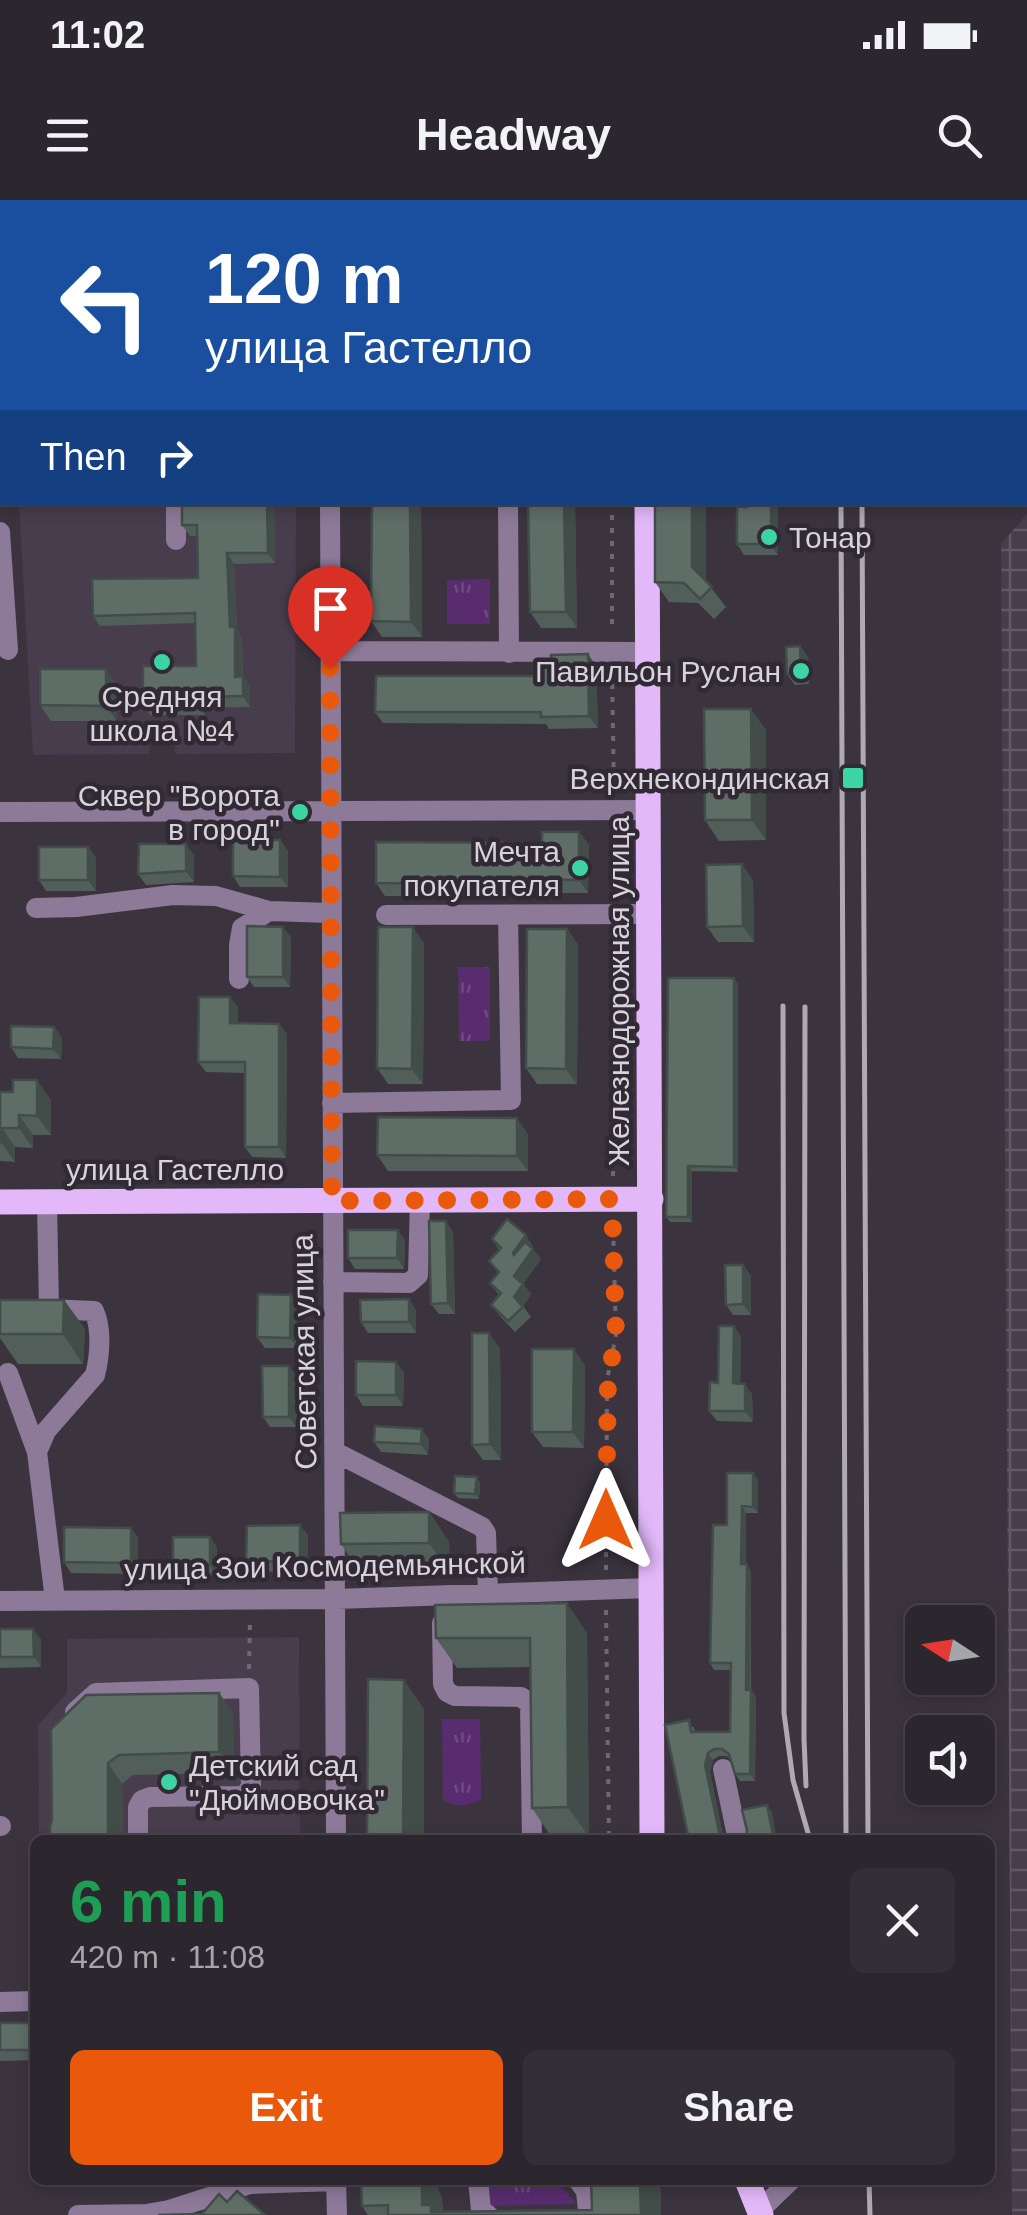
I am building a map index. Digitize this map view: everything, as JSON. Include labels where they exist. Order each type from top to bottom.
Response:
[{"type":"main road","name":"Железнодорожная улица","points":[[648,505],[652,1835]]},
{"type":"main road","name":"улица Гастелло","points":[[0,1202],[651,1199]]},
{"type":"main road","points":[[749,2185],[761,2212]]},
{"type":"street","points":[[176,505],[176,540]]},
{"type":"street","name":"Советская улица","points":[[330,505],[335,1452],[345,1526],[336,1599],[336,1835]]},
{"type":"street","points":[[508,505],[509,652]]},
{"type":"street","points":[[0,532],[8,650]]},
{"type":"street","points":[[331,651],[648,652]]},
{"type":"street","points":[[0,812],[649,810]]},
{"type":"street","points":[[36,908],[173,895],[216,896],[270,912],[330,913]]},
{"type":"street","points":[[239,979],[242,928],[270,912]]},
{"type":"street","points":[[386,915],[650,914]]},
{"type":"street","points":[[332,1104],[511,1100],[508,915]]},
{"type":"street","points":[[333,1282],[415,1280],[420,1200]]},
{"type":"street","points":[[48,1202],[49,1308]]},
{"type":"street","points":[[24,1308],[94,1310],[98,1319],[95,1375],[46,1432],[37,1452]]},
{"type":"street","points":[[8,1374],[37,1452],[54,1600]]},
{"type":"street","points":[[335,1452],[468,1521]]},
{"type":"street","points":[[430,1522],[475,1521],[486,1533],[488,1594]]},
{"type":"street","name":"улица Зои Космодемьянской","points":[[0,1600],[336,1599],[650,1588]]},
{"type":"street","points":[[442,1596],[443,1684],[447,1692],[456,1696],[521,1696],[530,1704],[532,1835]]},
{"type":"street","points":[[56,1730],[96,1692],[250,1688],[251,1786],[247,1794],[142,1800],[138,1807],[138,1835]]},
{"type":"street","points":[[724,1769],[737,1835]]},
{"type":"street","points":[[0,2002],[30,2001]]},
{"type":"street","points":[[78,2215],[168,2213],[247,2185]]},
{"type":"street","points":[[336,2185],[336,2215]]},
{"type":"street","points":[[478,2185],[481,2210],[488,2215]]},
{"type":"street","points":[[581,2185],[588,2211],[584,2215]]},
{"type":"street","points":[[761,2212],[786,2185]]},
{"type":"path","points":[[609,1835],[608,1380],[616,1335],[612,1199],[616,914],[612,505]]},
{"type":"path","points":[[250,1620],[250,1688]]},
{"type":"shaded area","name":"Средняя школа №4","points":[[19,505],[296,505],[295,753],[175,754],[174,731],[150,731],[149,754],[33,755]]},
{"type":"shaded area","points":[[1027,514],[1027,2215],[1012,2215],[1001,544]]},
{"type":"shaded area","name":"Детский сад \"Дюймовочка\"","points":[[299,1637],[300,1835],[39,1835],[38,1725],[67,1693],[67,1639]]},
{"type":"green space","points":[[490,579],[490,624],[447,624],[447,580]]},
{"type":"green space","points":[[458,967],[490,967],[490,1041],[459,1041]]},
{"type":"green space","points":[[442,1719],[480,1719],[481,1799],[471,1804],[443,1800]]},
{"type":"green space","points":[[486,2185],[560,2185],[577,2204],[488,2206]]},
{"type":"building","points":[[182,505],[267,505],[268,553],[227,553],[230,627],[235,627],[235,677],[243,676],[243,696],[197,697],[198,704],[143,704],[143,666],[196,666],[195,613],[93,616],[92,579],[198,578],[197,525],[182,525]]},
{"type":"building","points":[[372,505],[410,505],[411,622],[371,621]]},
{"type":"building","points":[[528,505],[564,505],[566,612],[530,612]]},
{"type":"building","points":[[655,505],[692,505],[692,567],[712,587],[700,599],[684,583],[655,582]]},
{"type":"building","points":[[771,505],[771,544],[737,544],[737,507]]},
{"type":"building","points":[[800,646],[801,674],[787,674],[786,647]]},
{"type":"building","points":[[588,654],[589,716],[541,717],[541,712],[375,712],[376,676],[540,676],[540,661],[551,661],[551,655]]},
{"type":"building","points":[[40,669],[106,669],[106,706],[40,705]]},
{"type":"building","points":[[704,709],[751,709],[752,820],[705,820]]},
{"type":"building","points":[[542,832],[579,832],[579,880],[516,879],[516,884],[376,883],[376,842],[542,843]]},
{"type":"building","points":[[233,840],[280,840],[280,877],[233,876]]},
{"type":"building","points":[[139,844],[186,844],[186,871],[138,874]]},
{"type":"building","points":[[39,847],[88,847],[88,880],[39,880]]},
{"type":"building","points":[[742,864],[743,926],[707,927],[706,865]]},
{"type":"building","points":[[247,926],[283,927],[283,977],[247,977]]},
{"type":"building","points":[[378,927],[413,927],[412,1069],[377,1068]]},
{"type":"building","points":[[527,929],[567,929],[566,1069],[526,1068]]},
{"type":"building","points":[[668,978],[734,978],[734,1167],[688,1166],[688,1217],[666,1217]]},
{"type":"building","points":[[199,997],[230,997],[230,1023],[279,1024],[279,1147],[245,1147],[245,1062],[198,1062]]},
{"type":"building","points":[[11,1026],[54,1027],[53,1049],[11,1047]]},
{"type":"building","points":[[13,1080],[37,1080],[37,1116],[19,1115],[19,1128],[2,1128],[0,1142],[0,1092],[13,1092]]},
{"type":"building","points":[[378,1117],[517,1118],[517,1156],[377,1155]]},
{"type":"building","points":[[507,1219],[526,1235],[514,1255],[525,1242],[533,1249],[514,1276],[523,1284],[514,1297],[523,1307],[508,1321],[491,1305],[501,1293],[490,1283],[499,1272],[489,1261],[501,1248],[492,1239]]},
{"type":"building","points":[[429,1221],[446,1221],[448,1303],[431,1304]]},
{"type":"building","points":[[348,1230],[398,1230],[397,1258],[348,1258]]},
{"type":"building","points":[[725,1265],[743,1265],[743,1304],[726,1305]]},
{"type":"building","points":[[258,1294],[291,1295],[290,1338],[257,1337]]},
{"type":"building","points":[[409,1299],[409,1322],[361,1322],[360,1300]]},
{"type":"building","points":[[0,1300],[64,1300],[63,1334],[0,1334]]},
{"type":"building","points":[[719,1326],[734,1326],[733,1383],[745,1384],[745,1411],[709,1411],[710,1382],[718,1383]]},
{"type":"building","points":[[472,1333],[489,1333],[490,1444],[472,1445]]},
{"type":"building","points":[[532,1349],[574,1349],[573,1432],[532,1432]]},
{"type":"building","points":[[356,1361],[396,1362],[396,1395],[356,1395]]},
{"type":"building","points":[[262,1366],[289,1366],[289,1417],[263,1417]]},
{"type":"building","points":[[375,1426],[422,1429],[421,1444],[374,1442]]},
{"type":"building","points":[[727,1473],[753,1473],[753,1507],[742,1506],[741,1564],[747,1564],[750,1774],[735,1774],[729,1754],[722,1749],[708,1753],[705,1765],[720,1835],[688,1835],[665,1725],[689,1720],[691,1732],[730,1732],[731,1663],[710,1663],[713,1525],[727,1525]]},
{"type":"building","points":[[455,1476],[477,1477],[475,1494],[454,1493]]},
{"type":"building","points":[[429,1512],[429,1543],[341,1544],[340,1513]]},
{"type":"building","points":[[300,1525],[300,1561],[246,1562],[247,1526]]},
{"type":"building","points":[[64,1527],[131,1528],[131,1563],[64,1562]]},
{"type":"building","points":[[173,1537],[210,1537],[210,1565],[173,1565]]},
{"type":"building","points":[[567,1603],[568,1807],[532,1808],[530,1638],[436,1638],[435,1605]]},
{"type":"building","points":[[0,1629],[33,1629],[34,1657],[0,1657]]},
{"type":"building","points":[[368,1679],[404,1680],[403,1835],[367,1835]]},
{"type":"building","points":[[219,1693],[219,1752],[119,1755],[108,1763],[108,1835],[50,1835],[51,1729],[86,1695]]},
{"type":"building","points":[[767,1805],[773,1835],[746,1835],[742,1810]]},
{"type":"building","points":[[0,2023],[30,2023],[30,2050],[0,2050]]},
{"type":"building","points":[[361,2185],[422,2185],[422,2205],[431,2205],[431,2212],[592,2210],[591,2185],[640,2185],[641,2215],[388,2215],[388,2205],[362,2206]]},
{"type":"building","points":[[237,2191],[265,2215],[158,2215],[202,2214],[219,2194],[227,2202]]},
{"type":"railway","points":[[841,505],[846,1835]]},
{"type":"railway","points":[[862,505],[868,1835]]},
{"type":"railway","points":[[783,1006],[784,1713],[793,1780],[809,1835]]},
{"type":"railway","points":[[805,1007],[806,1786]]},
{"type":"railway","points":[[869,2185],[870,2215]]},
{"type":"place","name":"Тонар","points":[[769,537]]},
{"type":"place","name":"Средняя школа №4","points":[[162,662]]},
{"type":"place","name":"Павильон Руслан","points":[[801,671]]},
{"type":"place","name":"Верхнекондинская","points":[[853,778]]},
{"type":"place","name":"Сквер \"Ворота в город\"","points":[[300,812]]},
{"type":"place","name":"Мечта покупателя","points":[[580,868]]},
{"type":"place","name":"Детский сад \"Дюймовочка\"","points":[[169,1782]]},
{"type":"route","points":[[330,668],[332,1201],[612,1199],[616,1335],[608,1380],[606,1520]]}]
